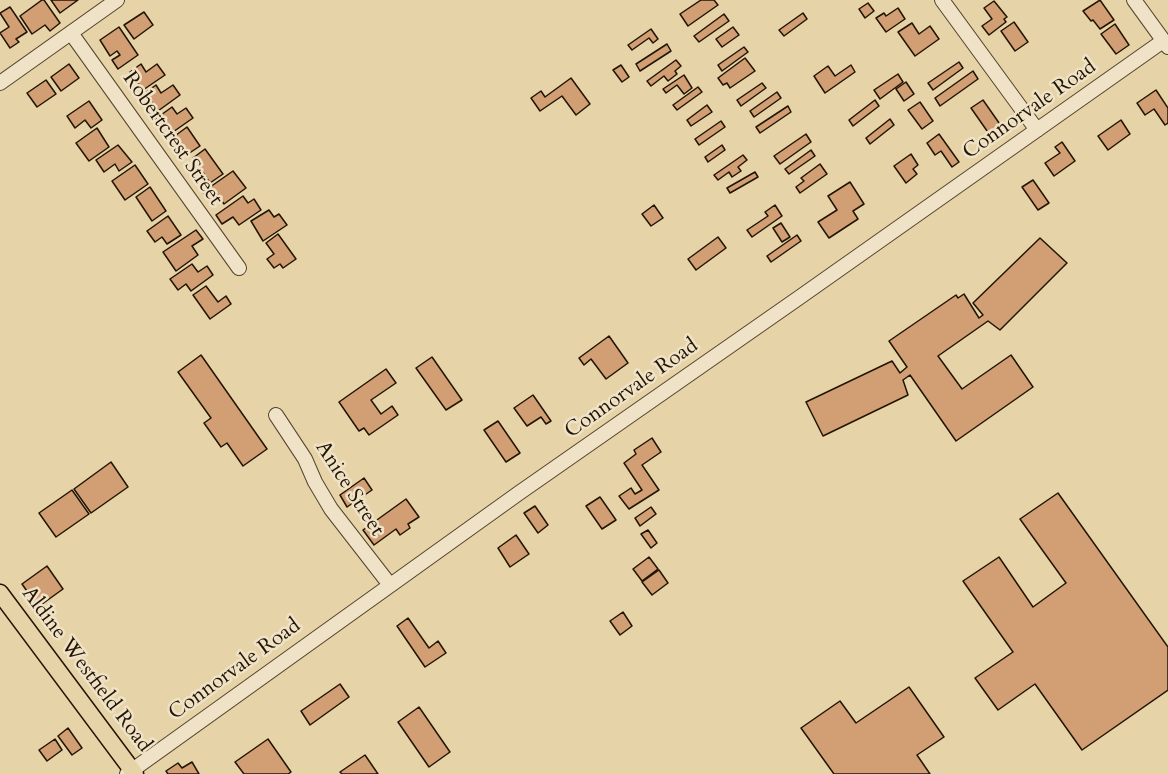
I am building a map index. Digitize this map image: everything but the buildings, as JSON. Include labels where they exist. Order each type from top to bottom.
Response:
[{"type":"main road","name":"Aldine Westfield Road","points":[[0,593],[131,773]]},
{"type":"street","points":[[0,83],[117,0]]},
{"type":"street","points":[[942,0],[1038,130]]},
{"type":"street","points":[[1134,0],[1166,44]]},
{"type":"street","name":"Robertcrest Street","points":[[71,33],[239,268]]},
{"type":"street","name":"Connorvale Road","points":[[131,773],[557,466],[1038,130],[1166,44]]},
{"type":"street","name":"Anice Street","points":[[276,415],[305,459],[331,509],[390,585]]}]
